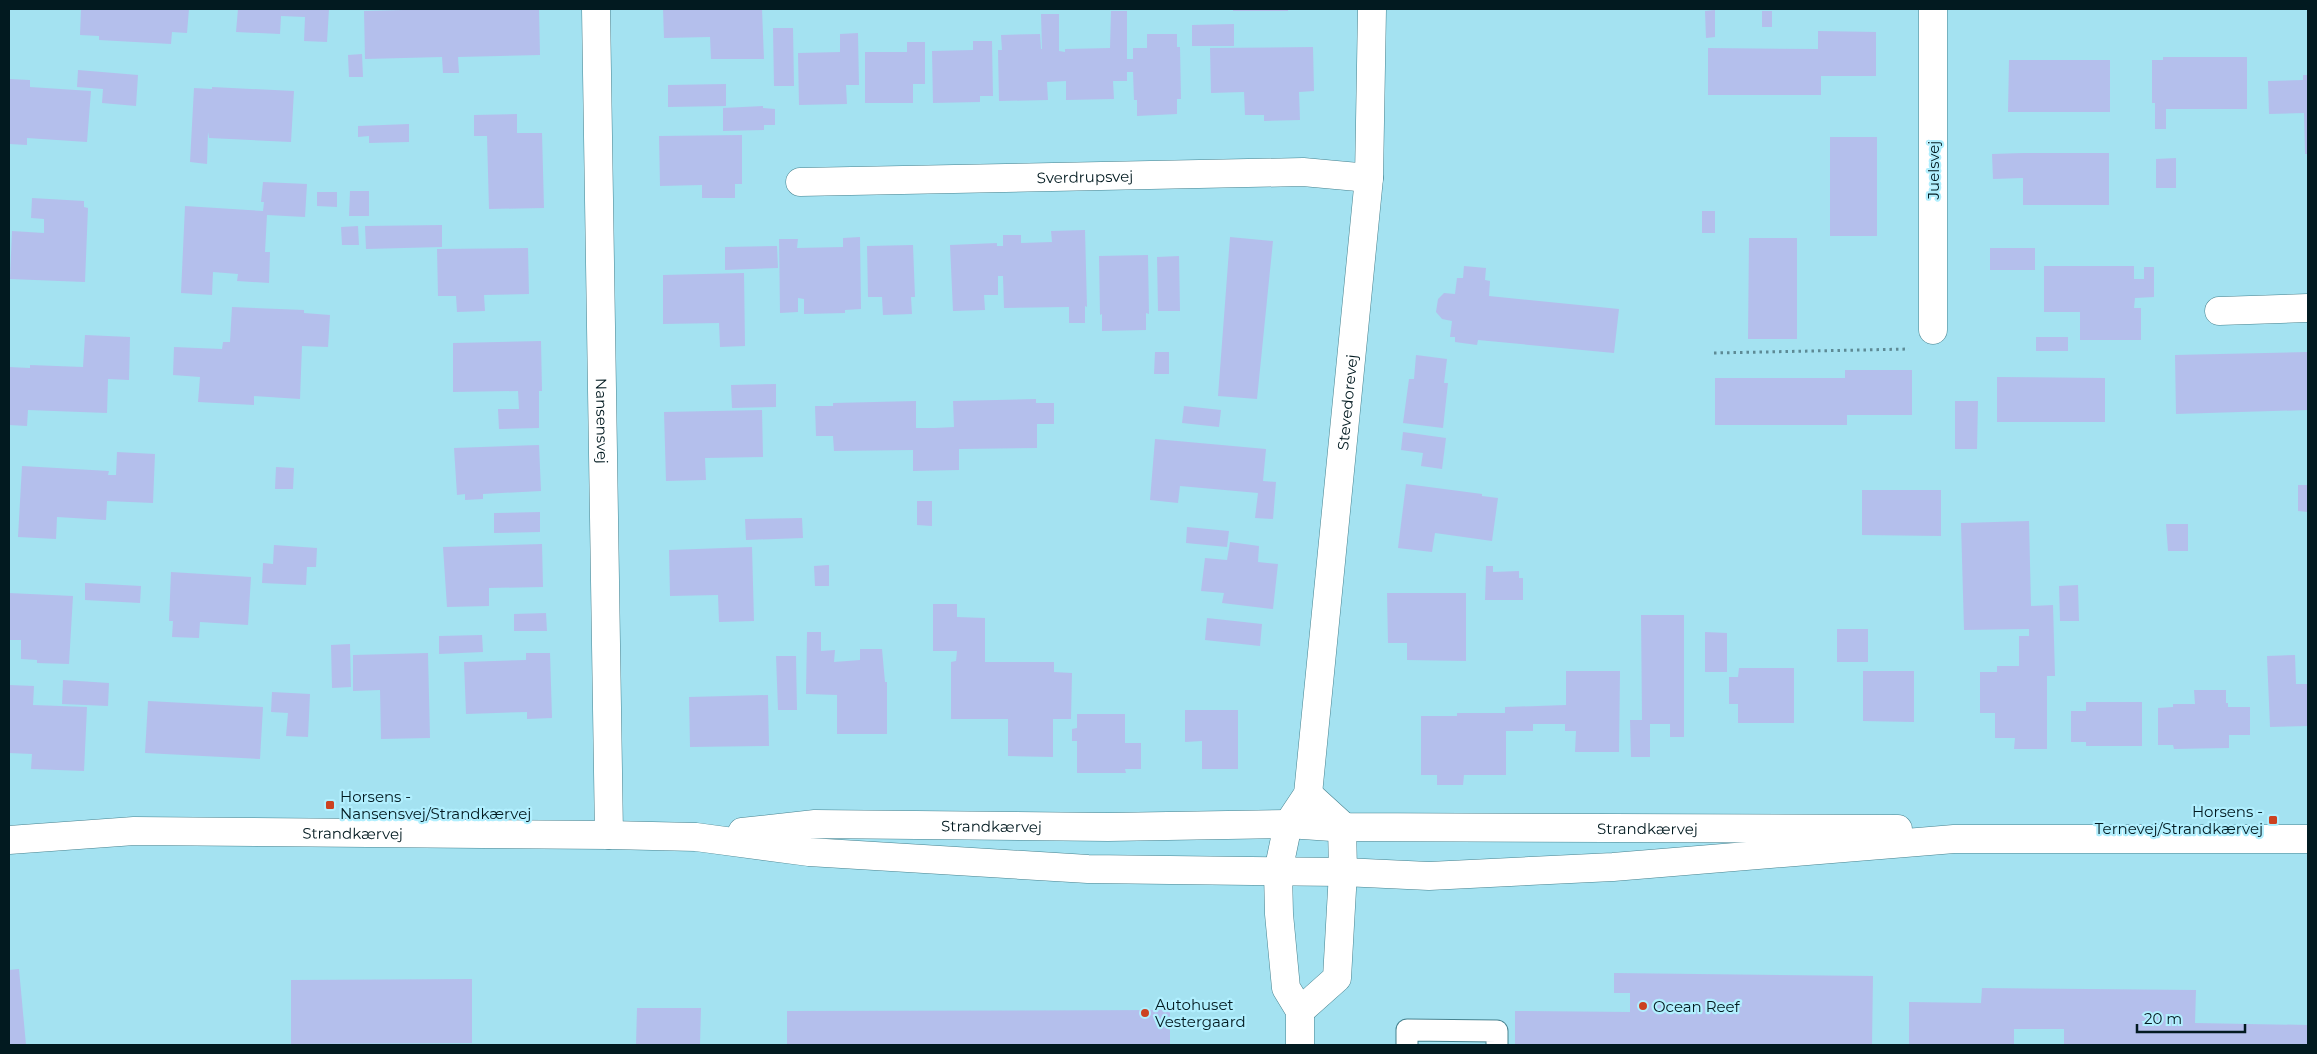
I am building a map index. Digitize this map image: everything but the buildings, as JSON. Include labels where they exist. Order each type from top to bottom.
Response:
[{"type":"main road","name":"Nansensvej","points":[[596,9],[609,835]]},
{"type":"main road","name":"Stevedorevej","points":[[1288,824],[1308,794],[1369,178],[1372,9]]},
{"type":"main road","name":"Juelsvej","points":[[1933,9],[1933,330]]},
{"type":"main road","name":"Sverdrupsvej","points":[[800,182],[1303,172],[1369,178]]},
{"type":"main road","points":[[2219,311],[2308,308]]},
{"type":"main road","points":[[1300,1011],[1337,978],[1343,872],[1342,825],[1308,794]]},
{"type":"main road","name":"Strandkærvej","points":[[696,838],[815,824],[1108,827],[1288,824],[1588,828],[1893,828],[1954,839]]},
{"type":"main road","points":[[1288,824],[1278,872],[1279,914],[1286,988],[1300,1011],[1300,1045]]},
{"type":"main road","name":"Strandkærvej","points":[[9,840],[134,831],[609,835],[696,838],[810,852],[1088,870],[1343,872],[1429,876],[1613,867],[1954,839],[2308,839]]},
{"type":"lane","points":[[1407,1045],[1407,1030],[1497,1031],[1497,1045]]},
{"type":"path","points":[[1714,353],[1920,349],[1933,330]]},
{"type":"place","name":"Horsens - Nansensvej/Strandkærvej","points":[[330,805]]},
{"type":"place","name":"Horsens - Ternevej/Strandkærvej","points":[[2273,820]]},
{"type":"place","name":"Ocean Reef","points":[[1643,1006]]},
{"type":"place","name":"Autohuset Vestergaard","points":[[1145,1013]]}]
